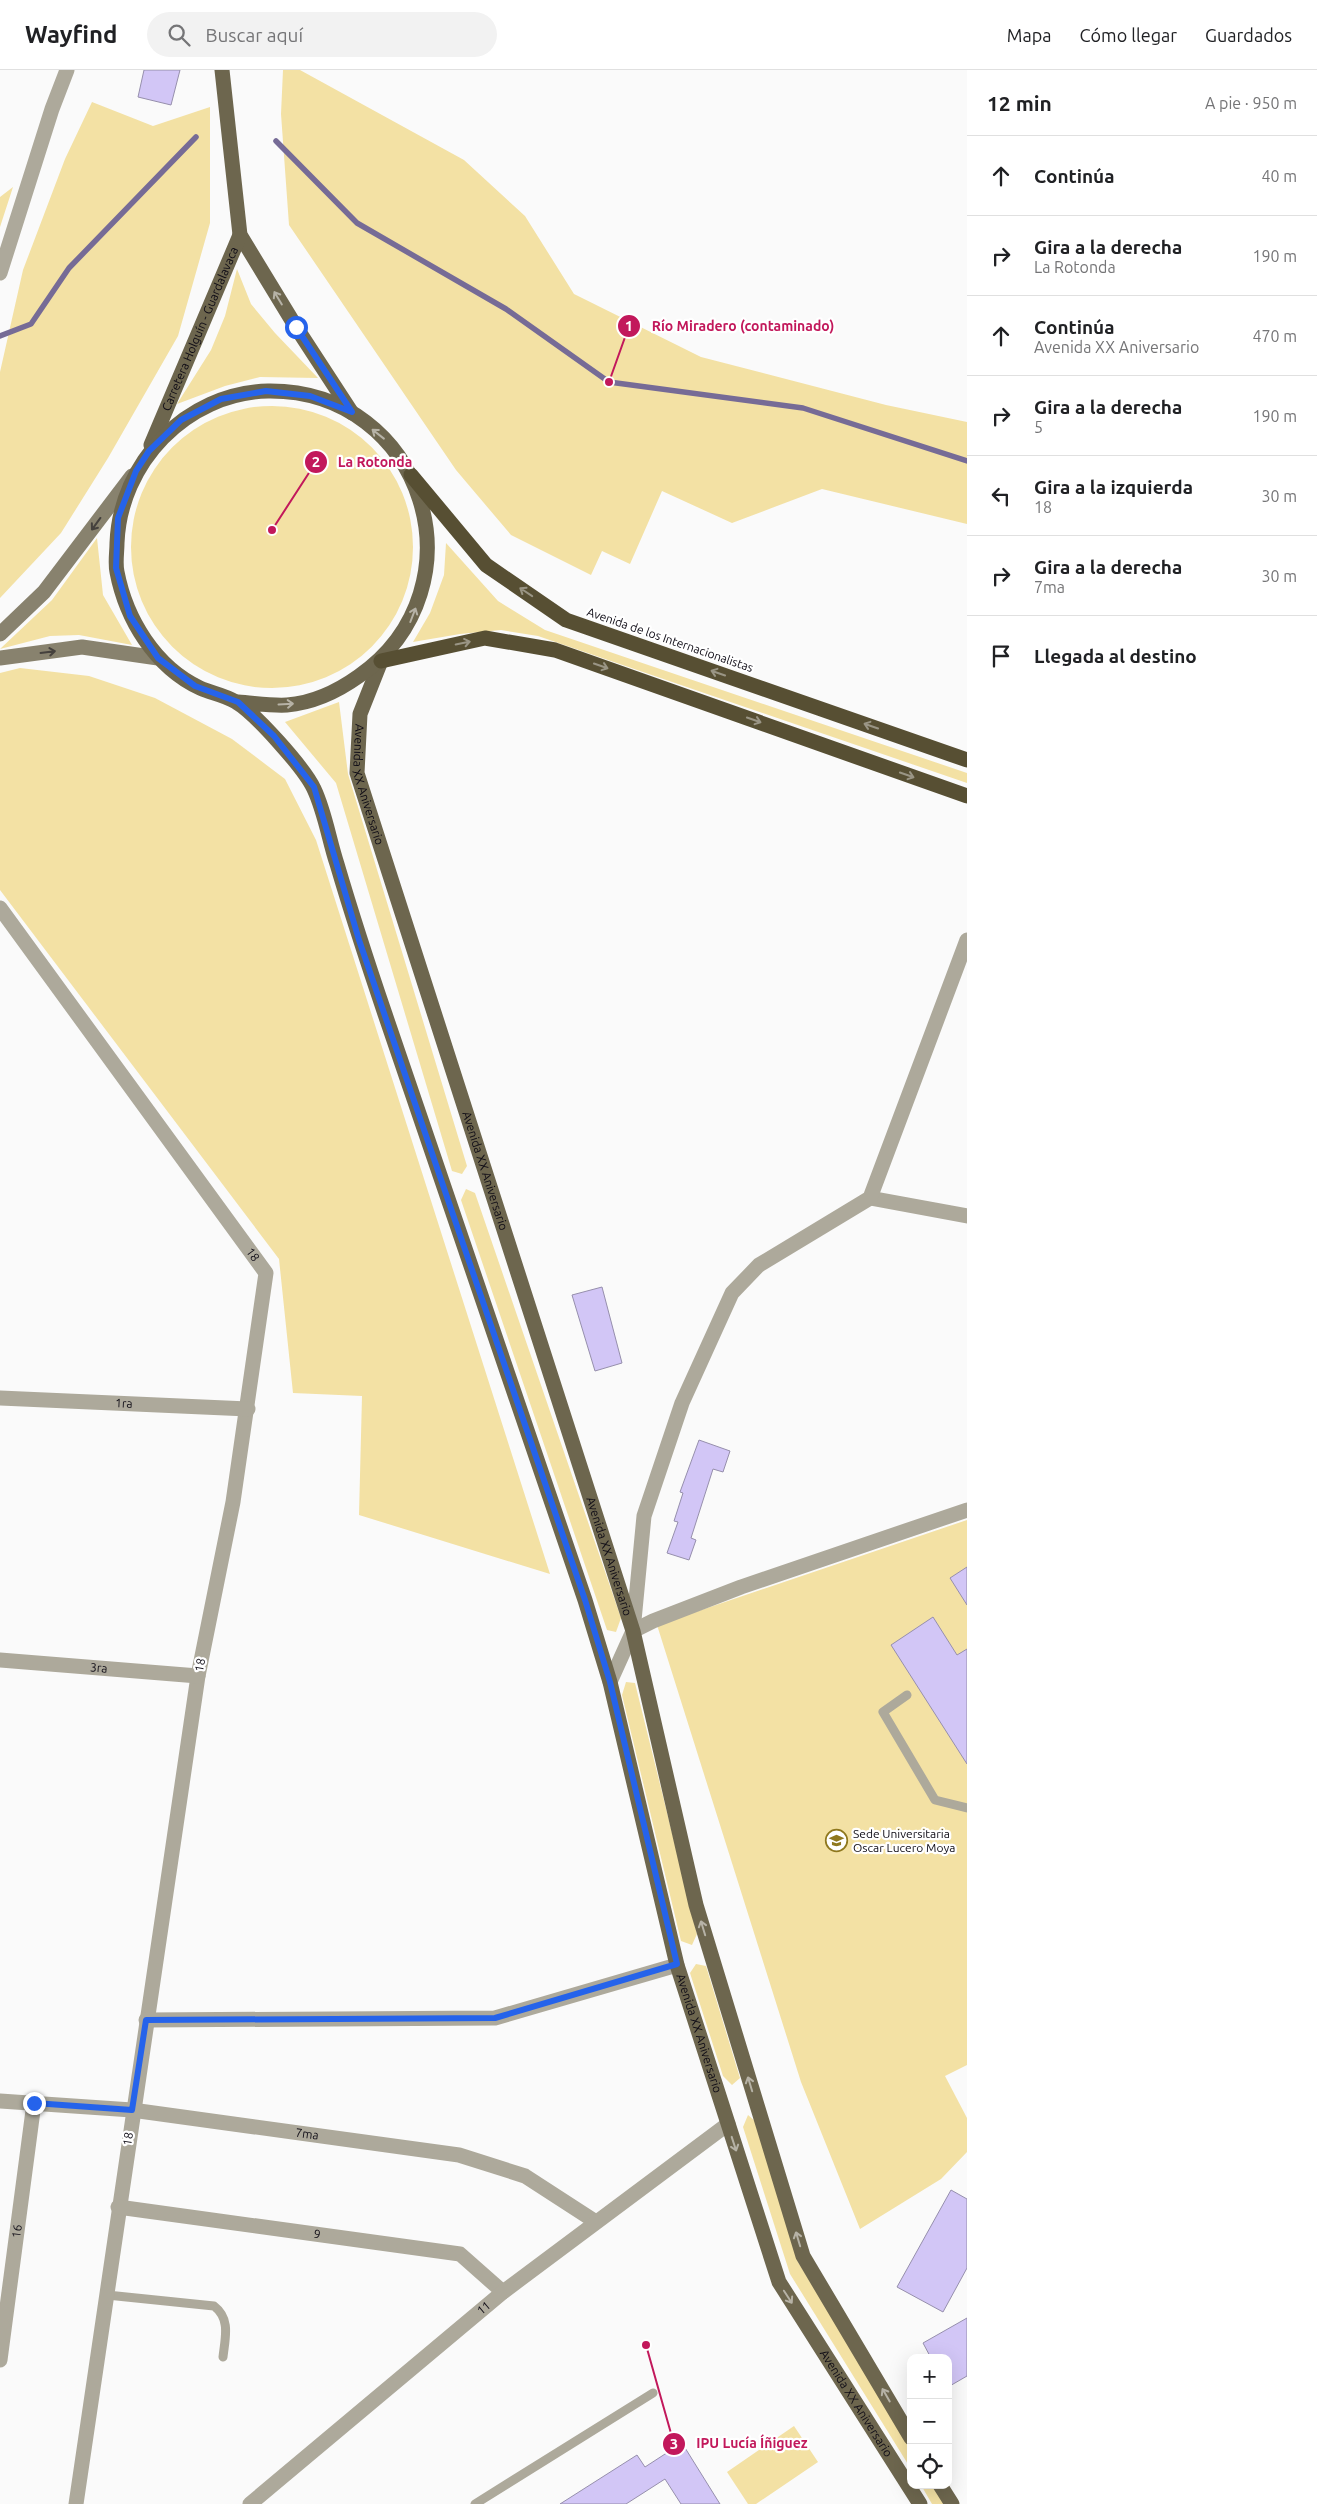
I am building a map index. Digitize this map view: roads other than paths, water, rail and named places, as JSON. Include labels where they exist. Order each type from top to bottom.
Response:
[{"type":"highway","name":"Avenida de los Internacionalistas","points":[[411,475],[486,565],[566,620],[967,760]]},
{"type":"highway","points":[[381,661],[485,638],[555,650],[967,796]]},
{"type":"main road","name":"Carretera Holguín - Guardalavaca","points":[[222,70],[240,235],[296,327],[352,412]]},
{"type":"main road","name":"Carretera Holguín - Guardalavaca","points":[[149,451],[240,235]]},
{"type":"main road","points":[[0,634],[44,592],[136,471],[149,451],[181,420],[221,399],[266,391],[310,396],[352,412],[386,440],[411,475],[427,522],[427,573],[411,620],[381,661],[339,691],[289,705],[238,702],[195,686],[158,658],[130,616],[116,568],[118,518],[136,471]]},
{"type":"main road","points":[[0,658],[82,647],[158,658]]},
{"type":"main road","name":"Avenida XX Aniversario","points":[[381,661],[360,714],[357,773],[633,1631],[696,1905],[803,2256],[907,2431]]},
{"type":"main road","name":"Avenida XX Aniversario","points":[[238,702],[274,736],[314,787],[362,949],[578,1581],[610,1682],[677,1964],[779,2282],[920,2504]]},
{"type":"main road","points":[[943,2489],[952,2504]]},
{"type":"street","points":[[0,272],[52,109],[67,70]]},
{"type":"street","name":"18","points":[[0,908],[266,1273],[248,1409],[233,1502],[198,1676],[132,2110],[76,2504]]},
{"type":"street","points":[[610,1682],[633,1631],[644,1516],[682,1403],[732,1293],[759,1265],[870,1198],[967,940]]},
{"type":"street","points":[[870,1198],[967,1216]]},
{"type":"street","name":"1ra","points":[[0,1398],[248,1409]]},
{"type":"street","points":[[633,1631],[653,1620],[741,1587],[967,1510]]},
{"type":"street","name":"3ra","points":[[0,1660],[198,1676]]},
{"type":"street","points":[[146,2020],[495,2018],[677,1964]]},
{"type":"street","name":"7ma","points":[[0,2101],[132,2110],[459,2155],[525,2176],[596,2222]]},
{"type":"street","name":"16","points":[[0,2360],[34,2103]]},
{"type":"street","name":"11","points":[[250,2504],[503,2292],[728,2124]]},
{"type":"street","name":"9","points":[[118,2207],[460,2254],[503,2292]]},
{"type":"lane","points":[[907,1695],[883,1712],[935,1800],[967,1808]]},
{"type":"lane","points":[[107,2295],[214,2306],[221,2311],[226,2321],[223,2357]]},
{"type":"lane","points":[[475,2504],[653,2393]]},
{"type":"waterway","points":[[0,336],[31,324],[69,268],[196,137]]},
{"type":"waterway","points":[[276,141],[357,223],[506,309],[609,382],[803,408],[967,461]]},
{"type":"place","name":"Río Miradero (contaminado)","points":[[609,382]]},
{"type":"place","name":"La Rotonda","points":[[272,530]]},
{"type":"place","name":"Sede Universitaria Oscar Lucero Moya","points":[[837,1841]]},
{"type":"place","name":"IPU Lucía Íñiguez","points":[[646,2345]]}]
